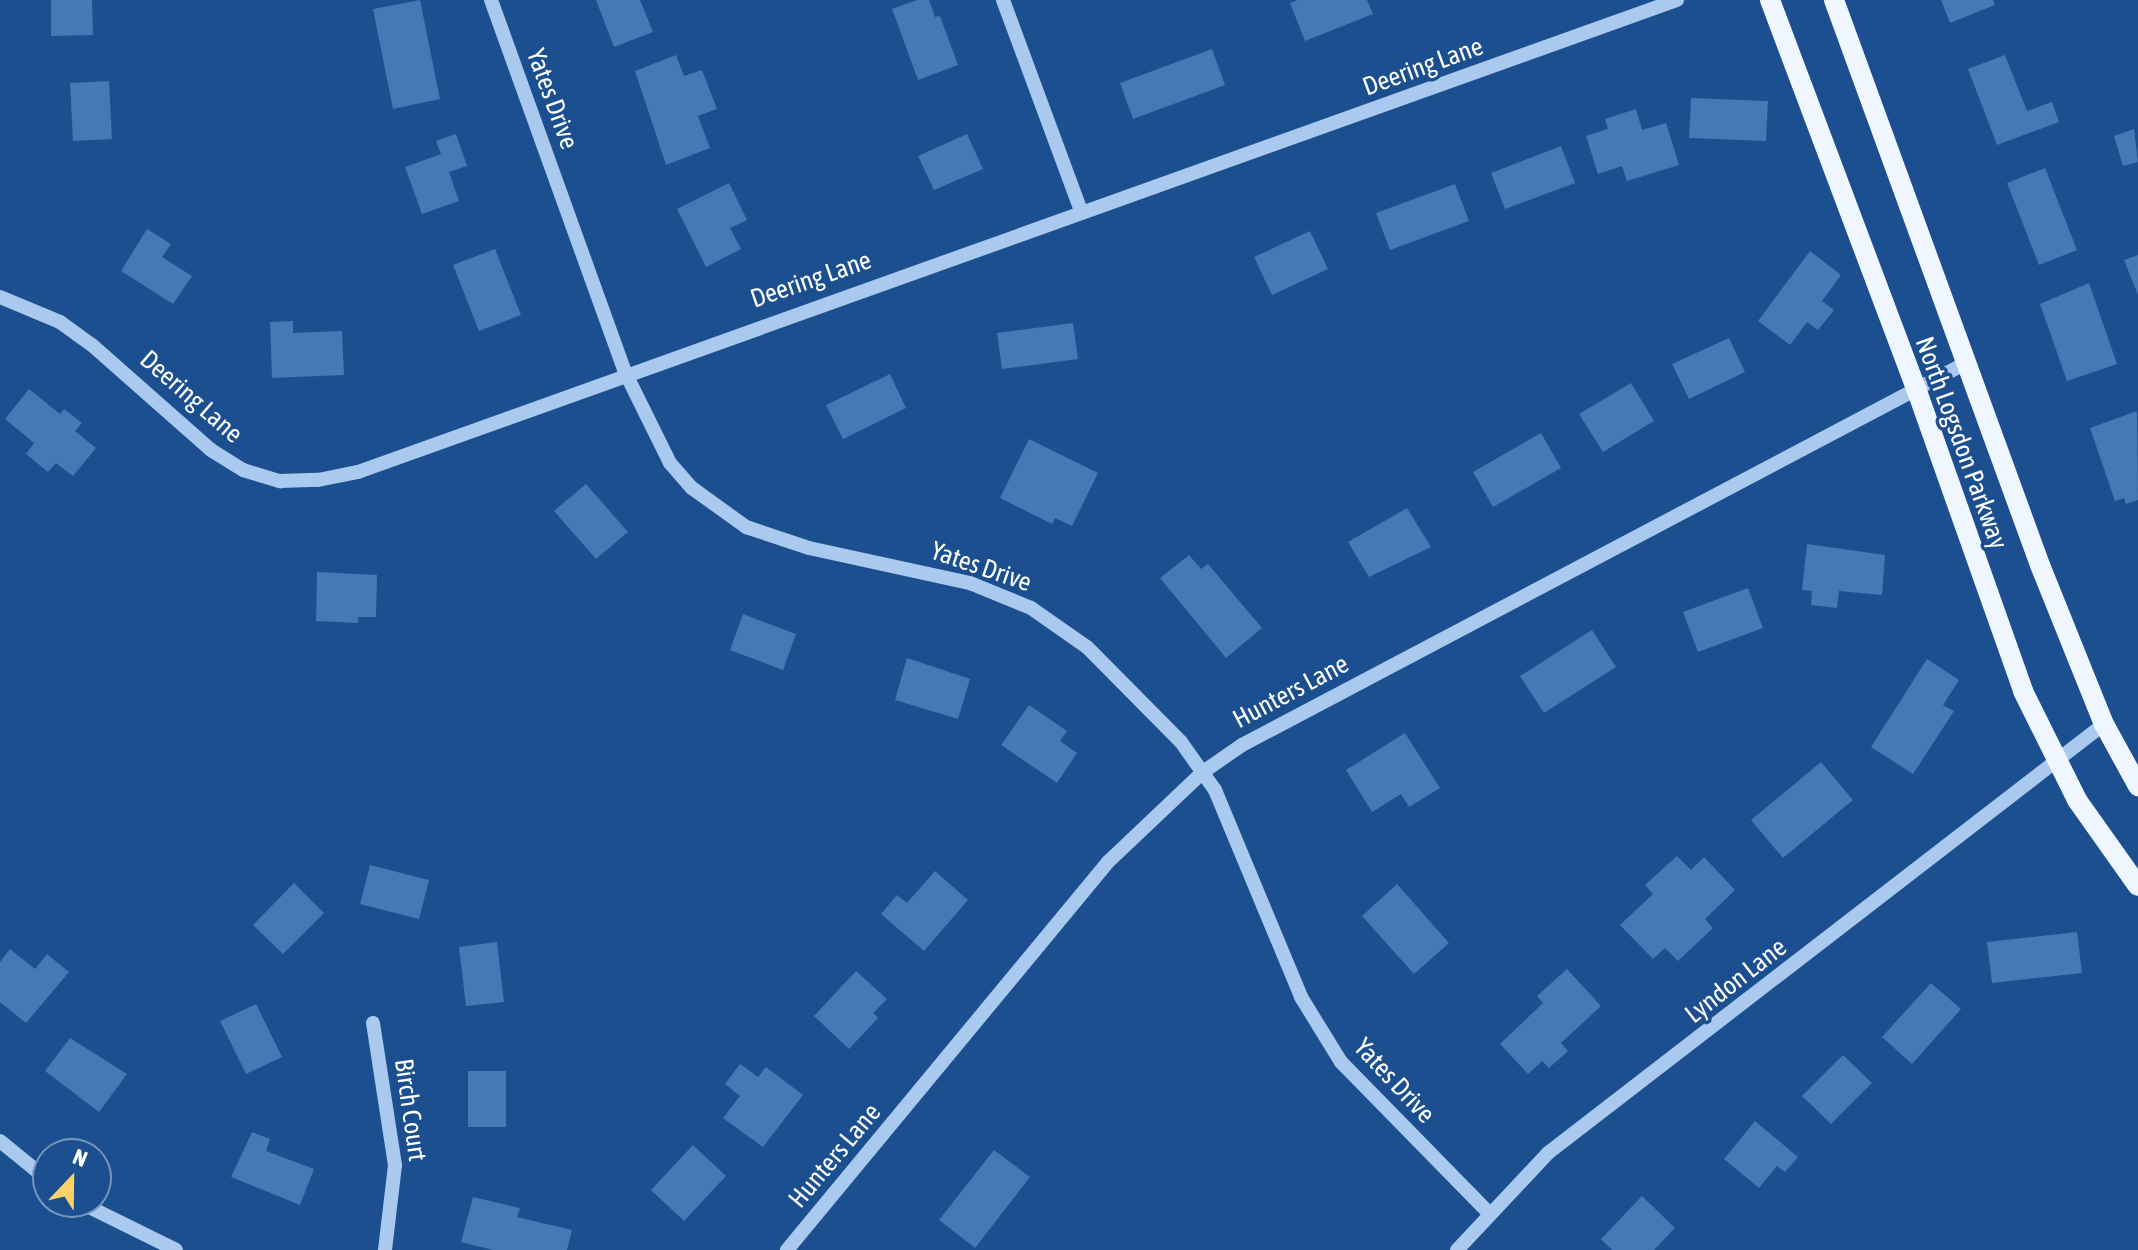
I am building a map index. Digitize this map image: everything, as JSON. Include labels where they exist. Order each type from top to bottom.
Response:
[{"type":"main road","name":"North Logsdon Parkway","points":[[1770,0],[1917,391],[2023,691],[2056,761],[2138,886]]},
{"type":"main road","name":"North Logsdon Parkway","points":[[1834,0],[1966,363],[2104,724],[2138,786]]},
{"type":"street","name":"Yates Drive","points":[[491,0],[626,374],[670,463],[718,509],[777,539],[938,573],[1031,608],[1087,647],[1137,694],[1203,772],[1226,813],[1320,1032],[1365,1091],[1489,1213]]},
{"type":"street","points":[[1003,0],[1082,213]]},
{"type":"street","name":"Deering Lane","points":[[0,297],[60,322],[92,345],[211,450],[243,470],[280,481],[358,472],[1677,0]]},
{"type":"street","name":"Hunters Lane","points":[[787,1250],[1108,862],[1203,772],[1242,745],[1966,363]]},
{"type":"street","name":"Lyndon Lane","points":[[1457,1250],[1548,1153],[2104,724]]},
{"type":"street","name":"Birch Court","points":[[373,1023],[395,1153],[385,1250]]},
{"type":"street","points":[[0,1141],[32,1167]]},
{"type":"street","points":[[111,1218],[176,1250]]},
{"type":"building","points":[[51,0],[92,0],[93,35],[51,36]]},
{"type":"building","points":[[420,0],[440,99],[393,109],[373,9]]},
{"type":"building","points":[[596,0],[640,0],[653,32],[614,47]]},
{"type":"building","points":[[917,0],[929,0],[935,17],[940,16],[958,65],[918,80],[892,9]]},
{"type":"building","points":[[1298,0],[1367,0],[1373,14],[1305,41],[1290,3]]},
{"type":"building","points":[[1941,0],[1993,0],[1995,5],[1950,23]]},
{"type":"building","points":[[1212,49],[1225,85],[1133,119],[1120,83]]},
{"type":"building","points":[[676,55],[684,76],[702,70],[717,109],[698,116],[710,148],[666,165],[635,71]]},
{"type":"building","points":[[2005,55],[2027,111],[2052,102],[2059,122],[1997,145],[1968,69]]},
{"type":"building","points":[[109,81],[112,139],[73,141],[70,83]]},
{"type":"building","points":[[1691,98],[1768,101],[1766,141],[1689,138]]},
{"type":"building","points":[[1636,109],[1642,130],[1666,123],[1679,165],[1627,181],[1622,166],[1598,174],[1586,136],[1608,129],[1605,119]]},
{"type":"building","points":[[2134,129],[2138,162],[2123,166],[2114,136]]},
{"type":"building","points":[[456,134],[467,166],[449,172],[459,201],[422,214],[405,167],[441,154],[436,141]]},
{"type":"building","points":[[967,134],[983,169],[934,190],[918,156]]},
{"type":"building","points":[[1561,146],[1575,183],[1505,209],[1491,173]]},
{"type":"building","points":[[2045,168],[2077,250],[2039,265],[2007,183]]},
{"type":"building","points":[[729,183],[747,220],[730,228],[741,249],[706,267],[677,209]]},
{"type":"building","points":[[1455,184],[1469,221],[1390,250],[1376,213]]},
{"type":"building","points":[[147,229],[171,244],[162,257],[192,276],[173,304],[121,271]]},
{"type":"building","points":[[1310,231],[1328,269],[1272,295],[1254,257]]},
{"type":"building","points":[[495,249],[521,315],[479,331],[453,265]]},
{"type":"building","points":[[1810,251],[1841,275],[1822,301],[1834,310],[1818,330],[1807,322],[1790,345],[1758,321]]},
{"type":"building","points":[[2138,255],[2138,295],[2124,260]]},
{"type":"building","points":[[2089,283],[2117,364],[2067,381],[2040,304]]},
{"type":"building","points":[[293,321],[293,333],[342,331],[344,375],[272,378],[270,322]]},
{"type":"building","points":[[1073,323],[1078,359],[1002,369],[997,333]]},
{"type":"building","points":[[1729,338],[1745,372],[1689,399],[1672,364]]},
{"type":"building","points":[[890,374],[906,408],[843,439],[826,405]]},
{"type":"building","points":[[1631,383],[1654,421],[1603,452],[1579,414]]},
{"type":"building","points":[[29,389],[60,414],[64,409],[82,423],[75,431],[96,448],[73,476],[56,463],[48,472],[26,454],[34,443],[5,419]]},
{"type":"building","points":[[2137,411],[2138,500],[2126,504],[2124,498],[2115,501],[2090,428]]},
{"type":"building","points":[[1541,433],[1561,468],[1493,507],[1473,472]]},
{"type":"building","points":[[1029,439],[1098,473],[1072,526],[1055,518],[1052,524],[1000,498]]},
{"type":"building","points":[[586,484],[628,532],[596,559],[554,511]]},
{"type":"building","points":[[1407,508],[1431,547],[1369,577],[1348,542]]},
{"type":"building","points":[[1807,544],[1885,555],[1882,595],[1839,591],[1837,608],[1811,605],[1812,591],[1802,590]]},
{"type":"building","points":[[1189,555],[1201,569],[1208,564],[1262,628],[1226,658],[1160,578]]},
{"type":"building","points":[[317,572],[377,575],[376,617],[358,617],[358,623],[316,621]]},
{"type":"building","points":[[1748,588],[1763,628],[1698,652],[1683,612]]},
{"type":"building","points":[[743,614],[796,634],[783,670],[730,650]]},
{"type":"building","points":[[1592,630],[1616,667],[1544,713],[1520,676]]},
{"type":"building","points":[[907,658],[970,679],[958,719],[895,700]]},
{"type":"building","points":[[1927,659],[1959,680],[1943,705],[1954,711],[1913,774],[1871,747]]},
{"type":"building","points":[[1029,705],[1067,731],[1060,741],[1077,753],[1057,783],[1001,745]]},
{"type":"building","points":[[1405,733],[1440,788],[1409,807],[1401,794],[1372,812],[1346,770]]},
{"type":"building","points":[[1821,762],[1853,800],[1783,858],[1751,820]]},
{"type":"building","points":[[1677,856],[1691,870],[1704,857],[1735,890],[1705,919],[1713,928],[1678,961],[1665,948],[1653,959],[1620,925],[1653,894],[1645,885]]},
{"type":"building","points":[[370,865],[429,880],[419,919],[360,904]]},
{"type":"building","points":[[935,871],[968,900],[924,951],[881,914],[897,895],[907,903]]},
{"type":"building","points":[[294,883],[324,913],[283,954],[253,925]]},
{"type":"building","points":[[1397,884],[1449,943],[1414,974],[1362,916]]},
{"type":"building","points":[[2077,932],[2082,973],[1992,983],[1987,942]]},
{"type":"building","points":[[497,942],[504,1002],[466,1006],[459,947]]},
{"type":"building","points":[[10,949],[35,969],[47,954],[69,972],[26,1023],[0,1002],[0,962]]},
{"type":"building","points":[[1567,969],[1601,1006],[1561,1043],[1568,1051],[1549,1068],[1542,1061],[1528,1074],[1500,1044],[1543,1003],[1537,996]]},
{"type":"building","points":[[856,971],[887,999],[873,1013],[878,1018],[849,1049],[814,1016]]},
{"type":"building","points":[[1931,983],[1961,1009],[1912,1064],[1882,1037]]},
{"type":"building","points":[[256,1004],[282,1057],[246,1074],[220,1021]]},
{"type":"building","points":[[70,1038],[127,1074],[99,1112],[45,1071]]},
{"type":"building","points":[[1843,1055],[1872,1083],[1831,1124],[1802,1096]]},
{"type":"building","points":[[740,1064],[758,1077],[766,1067],[803,1095],[763,1147],[723,1118],[740,1096],[725,1084]]},
{"type":"building","points":[[468,1071],[506,1071],[506,1127],[468,1127]]},
{"type":"building","points":[[1755,1121],[1798,1157],[1785,1172],[1777,1166],[1759,1188],[1724,1159]]},
{"type":"building","points":[[252,1132],[270,1139],[266,1151],[314,1169],[300,1205],[231,1177]]},
{"type":"building","points":[[693,1145],[726,1176],[684,1221],[651,1190]]},
{"type":"building","points":[[994,1150],[1030,1177],[975,1248],[939,1220]]},
{"type":"building","points":[[1642,1196],[1675,1228],[1654,1250],[1612,1250],[1601,1239]]},
{"type":"building","points":[[473,1197],[520,1208],[517,1217],[572,1230],[567,1250],[493,1250],[461,1242]]}]
